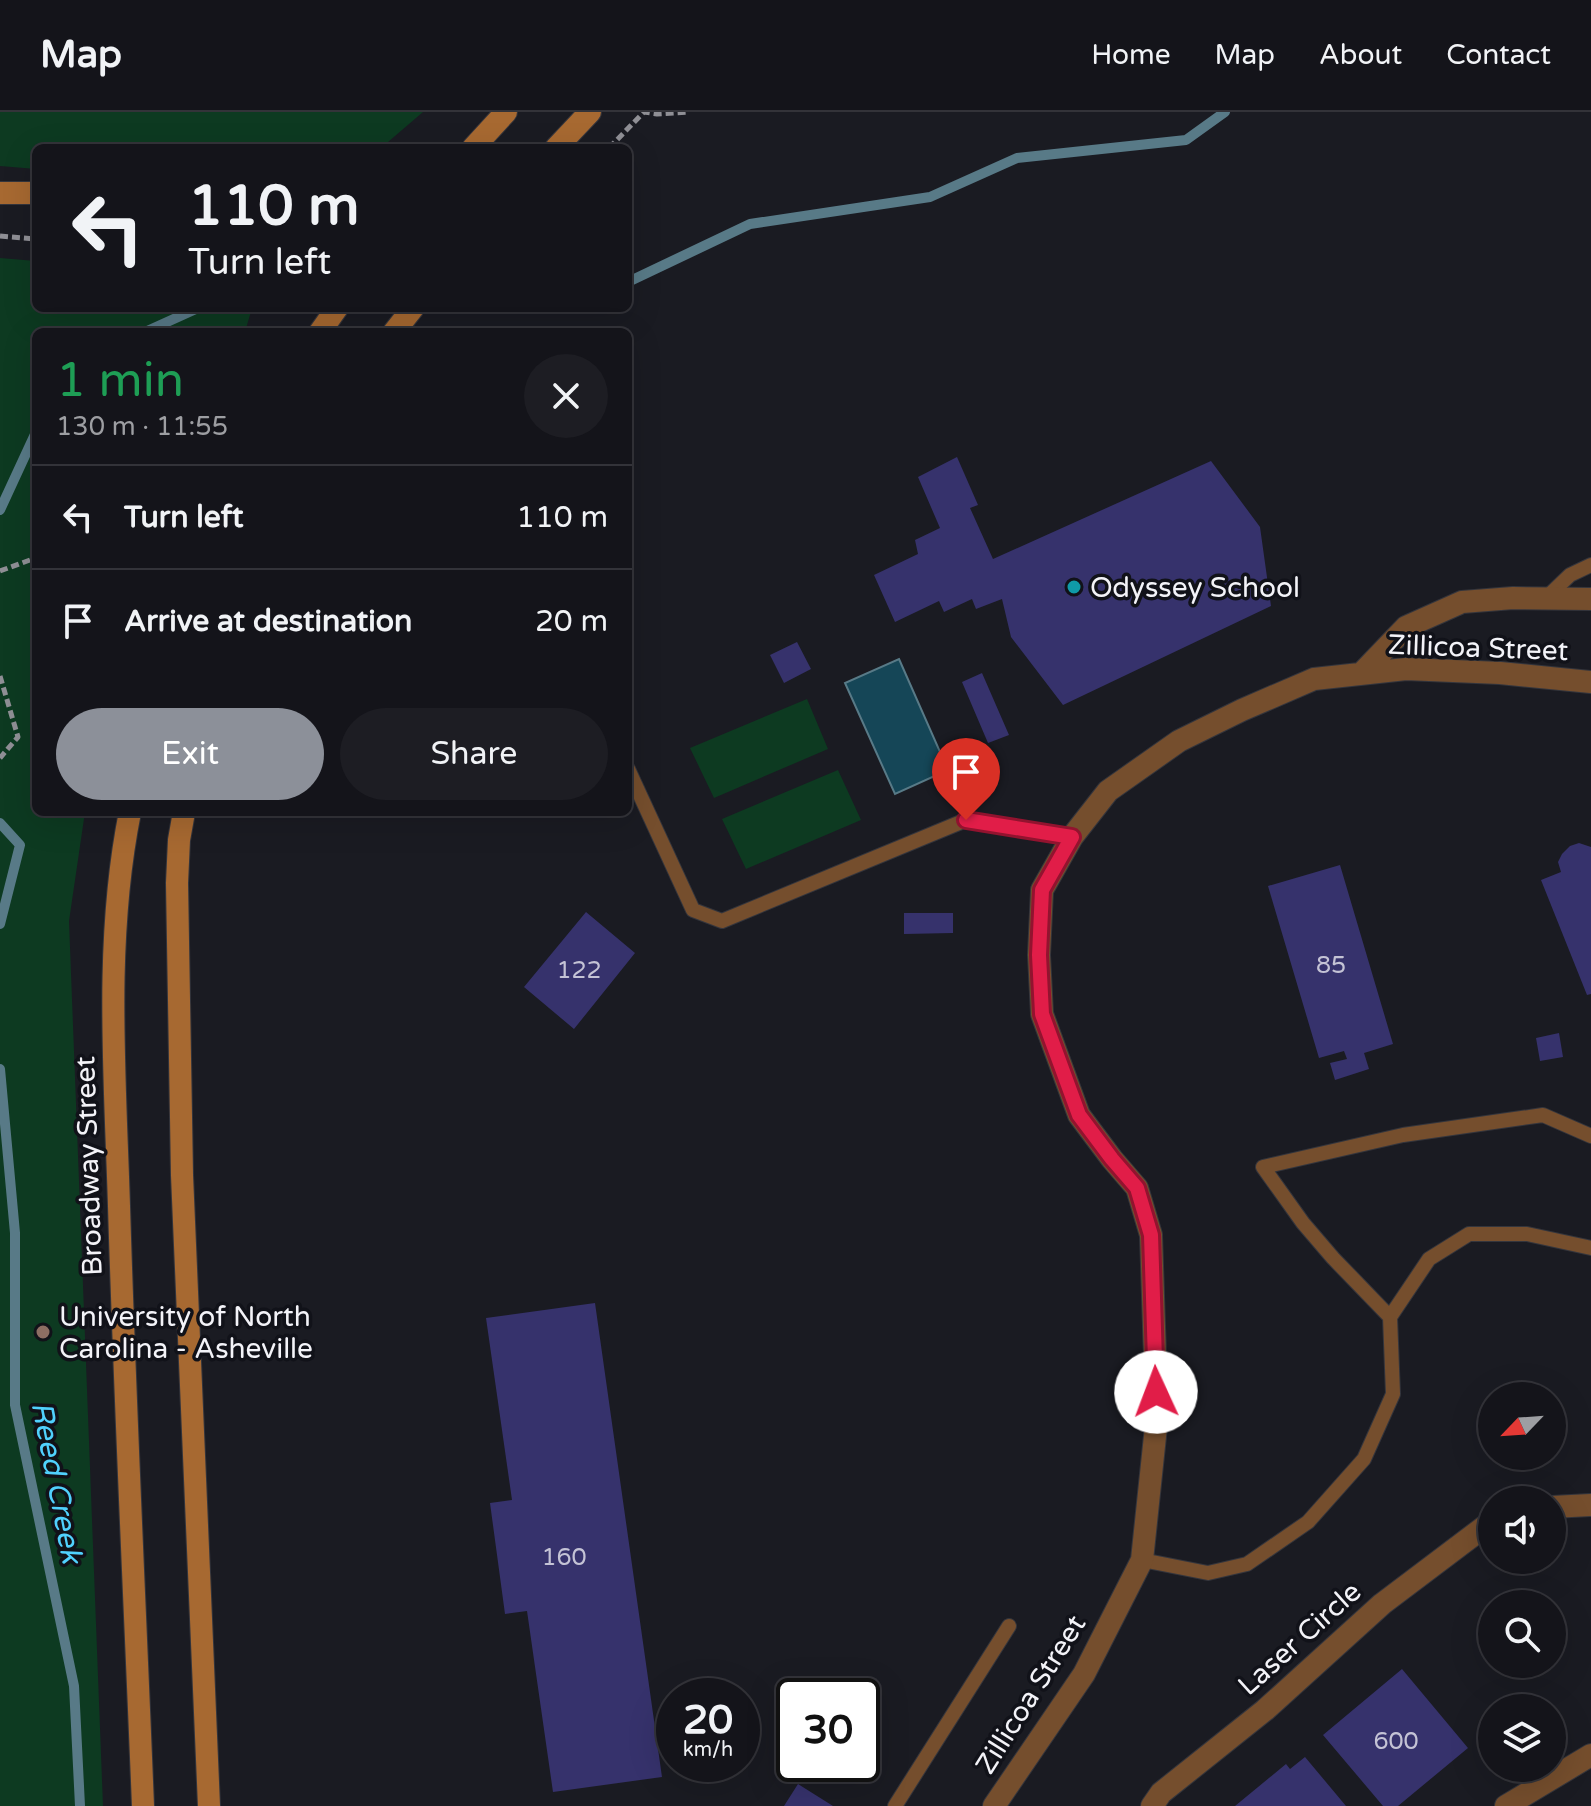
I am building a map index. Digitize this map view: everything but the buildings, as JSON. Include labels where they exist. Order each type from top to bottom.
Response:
[{"type":"main road","points":[[477,144],[506,112]]},
{"type":"main road","points":[[560,144],[590,112]]},
{"type":"main road","points":[[2,193],[32,193]]},
{"type":"main road","points":[[2,193],[32,202]]},
{"type":"main road","points":[[397,328],[410,312]]},
{"type":"main road","name":"Broadway Street","points":[[129,816],[115,935],[114,1055],[143,1806]]},
{"type":"main road","points":[[183,816],[177,883],[182,1159],[209,1806]]},
{"type":"street","points":[[1361,674],[1406,627],[1462,602],[1513,598],[1591,599]]},
{"type":"street","name":"Zillicoa Street","points":[[994,1806],[1084,1674],[1142,1560],[1157,1417],[1151,1235],[1137,1188],[1079,1115],[1042,1014],[1039,955],[1042,890],[1072,837],[1108,791],[1179,741],[1314,679],[1406,669],[1500,673],[1591,682]]},
{"type":"street","points":[[1566,1506],[1591,1505]]},
{"type":"street","name":"Laser Circle","points":[[1152,1806],[1161,1793],[1265,1710],[1382,1604],[1478,1532]]},
{"type":"street","points":[[1506,1806],[1591,1755]]},
{"type":"lane","points":[[1546,598],[1570,575],[1591,565]]},
{"type":"lane","points":[[632,778],[693,910],[722,921],[966,820],[1072,837]]},
{"type":"lane","points":[[1390,1317],[1323,1247],[1263,1167],[1403,1135],[1543,1115],[1591,1136]]},
{"type":"lane","points":[[1142,1560],[1208,1573],[1247,1564],[1308,1522],[1364,1459],[1393,1394],[1390,1317],[1429,1259],[1469,1234],[1527,1234],[1591,1248]]},
{"type":"lane","points":[[895,1806],[1009,1626]]},
{"type":"path","points":[[613,144],[644,112],[689,112]]},
{"type":"path","points":[[0,236],[32,239]]},
{"type":"path","points":[[0,571],[32,557]]},
{"type":"path","points":[[0,676],[18,737],[0,758]]},
{"type":"green space","points":[[0,112],[423,112],[388,142],[32,144],[32,169],[0,166]]},
{"type":"green space","name":"University of North Carolina - Asheville","points":[[0,258],[32,261],[32,312],[251,312],[246,328],[32,328],[32,816],[84,816],[69,921],[103,1806],[0,1806]]},
{"type":"green space","points":[[807,699],[828,749],[714,798],[690,748]]},
{"type":"green space","points":[[838,770],[861,820],[746,869],[722,819]]},
{"type":"water","points":[[899,659],[948,770],[895,794],[845,683]]},
{"type":"waterway","points":[[632,280],[750,224],[930,197],[1017,158],[1186,140],[1225,112]]},
{"type":"waterway","points":[[154,328],[189,312]]},
{"type":"waterway","points":[[0,510],[32,441]]},
{"type":"waterway","name":"Reed Creek","points":[[0,823],[20,845],[0,924]]},
{"type":"waterway","name":"Reed Creek","points":[[0,1069],[15,1233],[15,1405],[74,1686],[80,1806]]},
{"type":"place","name":"Odyssey School","points":[[1074,587]]},
{"type":"place","name":"University of North Carolina - Asheville","points":[[43,1332]]},
{"type":"route","points":[[966,820],[1072,837],[1042,890],[1039,955],[1042,1014],[1079,1115],[1137,1188],[1151,1235],[1156,1392]]}]
